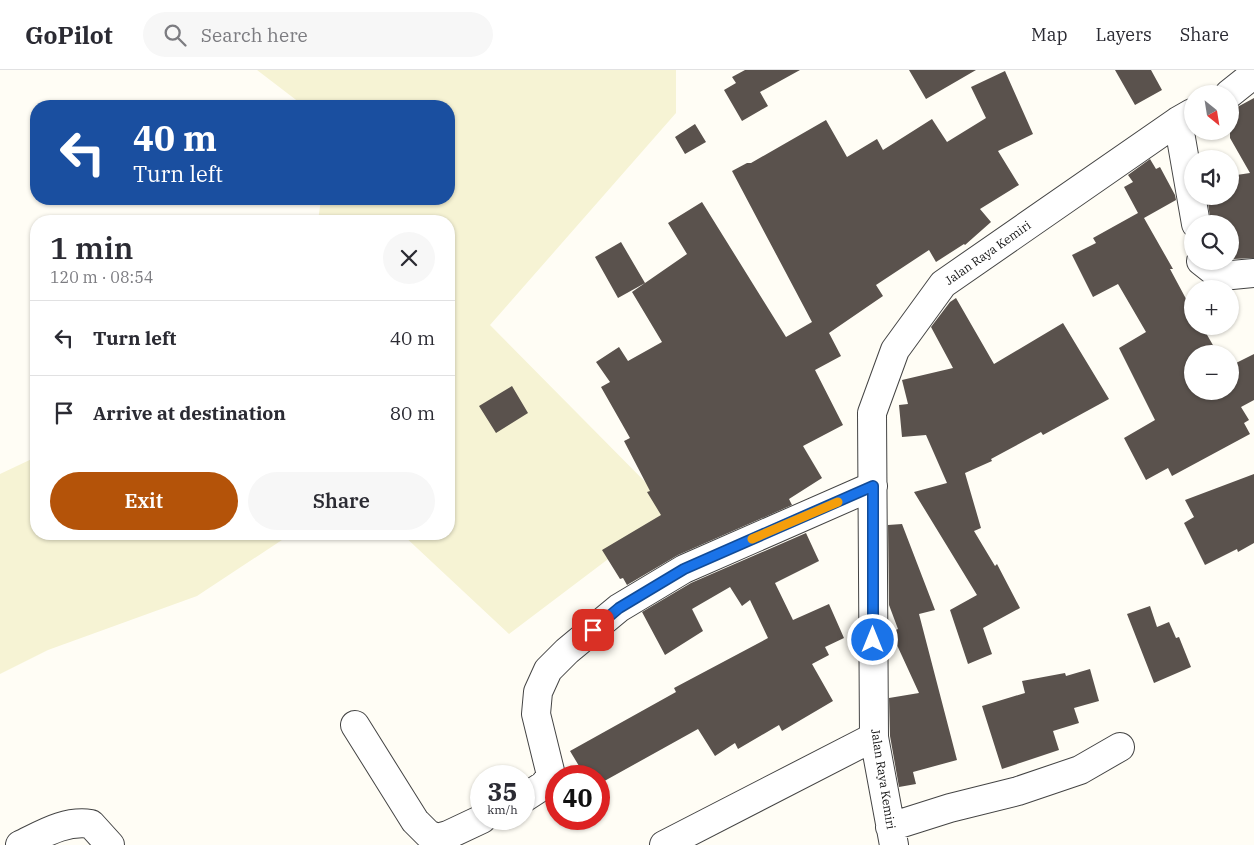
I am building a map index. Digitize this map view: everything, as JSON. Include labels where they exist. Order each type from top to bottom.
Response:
[{"type":"street","points":[[1239,86],[1254,74]]},
{"type":"street","name":"Jalan Raya Kemiri","points":[[892,836],[874,736],[872,413],[896,350],[943,284],[1184,118]]},
{"type":"street","points":[[1188,140],[1195,215]]},
{"type":"street","points":[[1212,270],[1232,275],[1254,272]]},
{"type":"street","points":[[535,791],[544,785],[551,775],[536,714],[538,692],[548,670],[567,651],[619,608],[684,569],[873,486]]},
{"type":"street","points":[[355,725],[415,821],[435,843],[470,825]]},
{"type":"street","points":[[664,845],[874,736]]},
{"type":"street","points":[[892,836],[950,808],[1018,791],[1080,770],[1120,747]]},
{"type":"street","points":[[20,845],[56,828],[78,822],[91,824],[110,845]]},
{"type":"shaded area","points":[[257,70],[676,70],[676,113],[490,325],[673,510],[509,634],[408,540],[455,540],[455,215],[319,215],[320,205],[455,205],[455,100],[296,100]]},
{"type":"shaded area","points":[[30,460],[30,540],[282,540],[197,596],[48,650],[0,674],[0,474]]},
{"type":"building","points":[[745,70],[800,70],[760,92],[768,106],[742,121],[724,90],[736,83],[732,77]]},
{"type":"building","points":[[909,70],[976,70],[926,99]]},
{"type":"building","points":[[1115,70],[1151,70],[1162,90],[1135,105]]},
{"type":"building","points":[[1005,71],[1033,134],[998,151],[1019,185],[980,209],[991,222],[965,245],[936,262],[929,250],[876,285],[883,296],[829,333],[841,356],[815,370],[843,425],[803,446],[822,478],[789,499],[792,505],[678,555],[627,585],[623,578],[620,579],[602,550],[661,515],[647,492],[650,491],[624,441],[630,438],[601,387],[610,382],[596,362],[619,347],[628,361],[662,342],[632,292],[687,254],[668,223],[702,202],[786,337],[812,322],[732,171],[747,163],[751,163],[826,120],[847,157],[877,139],[883,150],[932,119],[947,142],[986,118],[971,87]]},
{"type":"building","points":[[1254,98],[1254,258],[1239,259],[1239,215],[1210,215],[1208,205],[1239,205],[1239,175],[1250,173],[1239,154],[1239,150],[1237,150],[1231,140],[1239,140],[1239,106]]},
{"type":"building","points":[[695,124],[706,142],[685,154],[675,137]]},
{"type":"building","points":[[1150,159],[1156,169],[1160,167],[1175,195],[1176,200],[1144,218],[1173,269],[1170,269],[1184,295],[1184,335],[1207,335],[1213,345],[1184,345],[1184,400],[1239,400],[1239,362],[1254,354],[1254,400],[1241,407],[1249,420],[1244,423],[1250,434],[1172,476],[1168,468],[1146,480],[1124,438],[1155,420],[1119,348],[1146,332],[1118,284],[1093,297],[1072,255],[1096,243],[1093,238],[1138,213],[1124,187],[1133,182],[1128,175]]},
{"type":"building","points":[[621,242],[645,283],[618,298],[595,257]]},
{"type":"building","points":[[956,298],[994,364],[1063,323],[1109,399],[1043,435],[1041,432],[991,459],[992,461],[965,473],[981,528],[974,531],[995,566],[997,564],[1020,608],[983,628],[992,654],[968,664],[950,610],[977,595],[914,492],[947,483],[926,435],[902,437],[899,405],[908,404],[902,380],[953,368],[931,327],[950,302]]},
{"type":"building","points":[[512,386],[528,413],[496,433],[479,406]]},
{"type":"building","points":[[1254,474],[1254,543],[1238,552],[1237,549],[1205,565],[1184,523],[1194,517],[1185,500]]},
{"type":"building","points":[[902,524],[935,610],[919,614],[957,760],[913,772],[916,784],[899,787],[890,736],[889,698],[919,693],[891,632],[898,629],[889,605],[888,525]]},
{"type":"building","points":[[806,533],[819,561],[775,583],[793,620],[829,604],[844,638],[825,647],[829,655],[812,664],[833,701],[782,731],[779,725],[738,749],[735,743],[715,756],[698,729],[610,778],[610,765],[578,765],[570,751],[676,692],[674,688],[768,638],[750,600],[742,606],[730,587],[692,609],[703,631],[665,655],[642,612],[691,583]]},
{"type":"building","points":[[1150,606],[1157,627],[1169,622],[1176,638],[1179,637],[1191,667],[1154,683],[1127,614]]},
{"type":"building","points":[[1090,669],[1099,701],[1074,708],[1079,723],[1053,731],[1059,750],[1002,769],[982,706],[1025,693],[1022,681],[1065,673],[1066,676]]},
{"type":"slow traffic","points":[[752,539],[838,502]]},
{"type":"route","points":[[593,630],[619,608],[684,569],[873,486],[873,640]]}]
